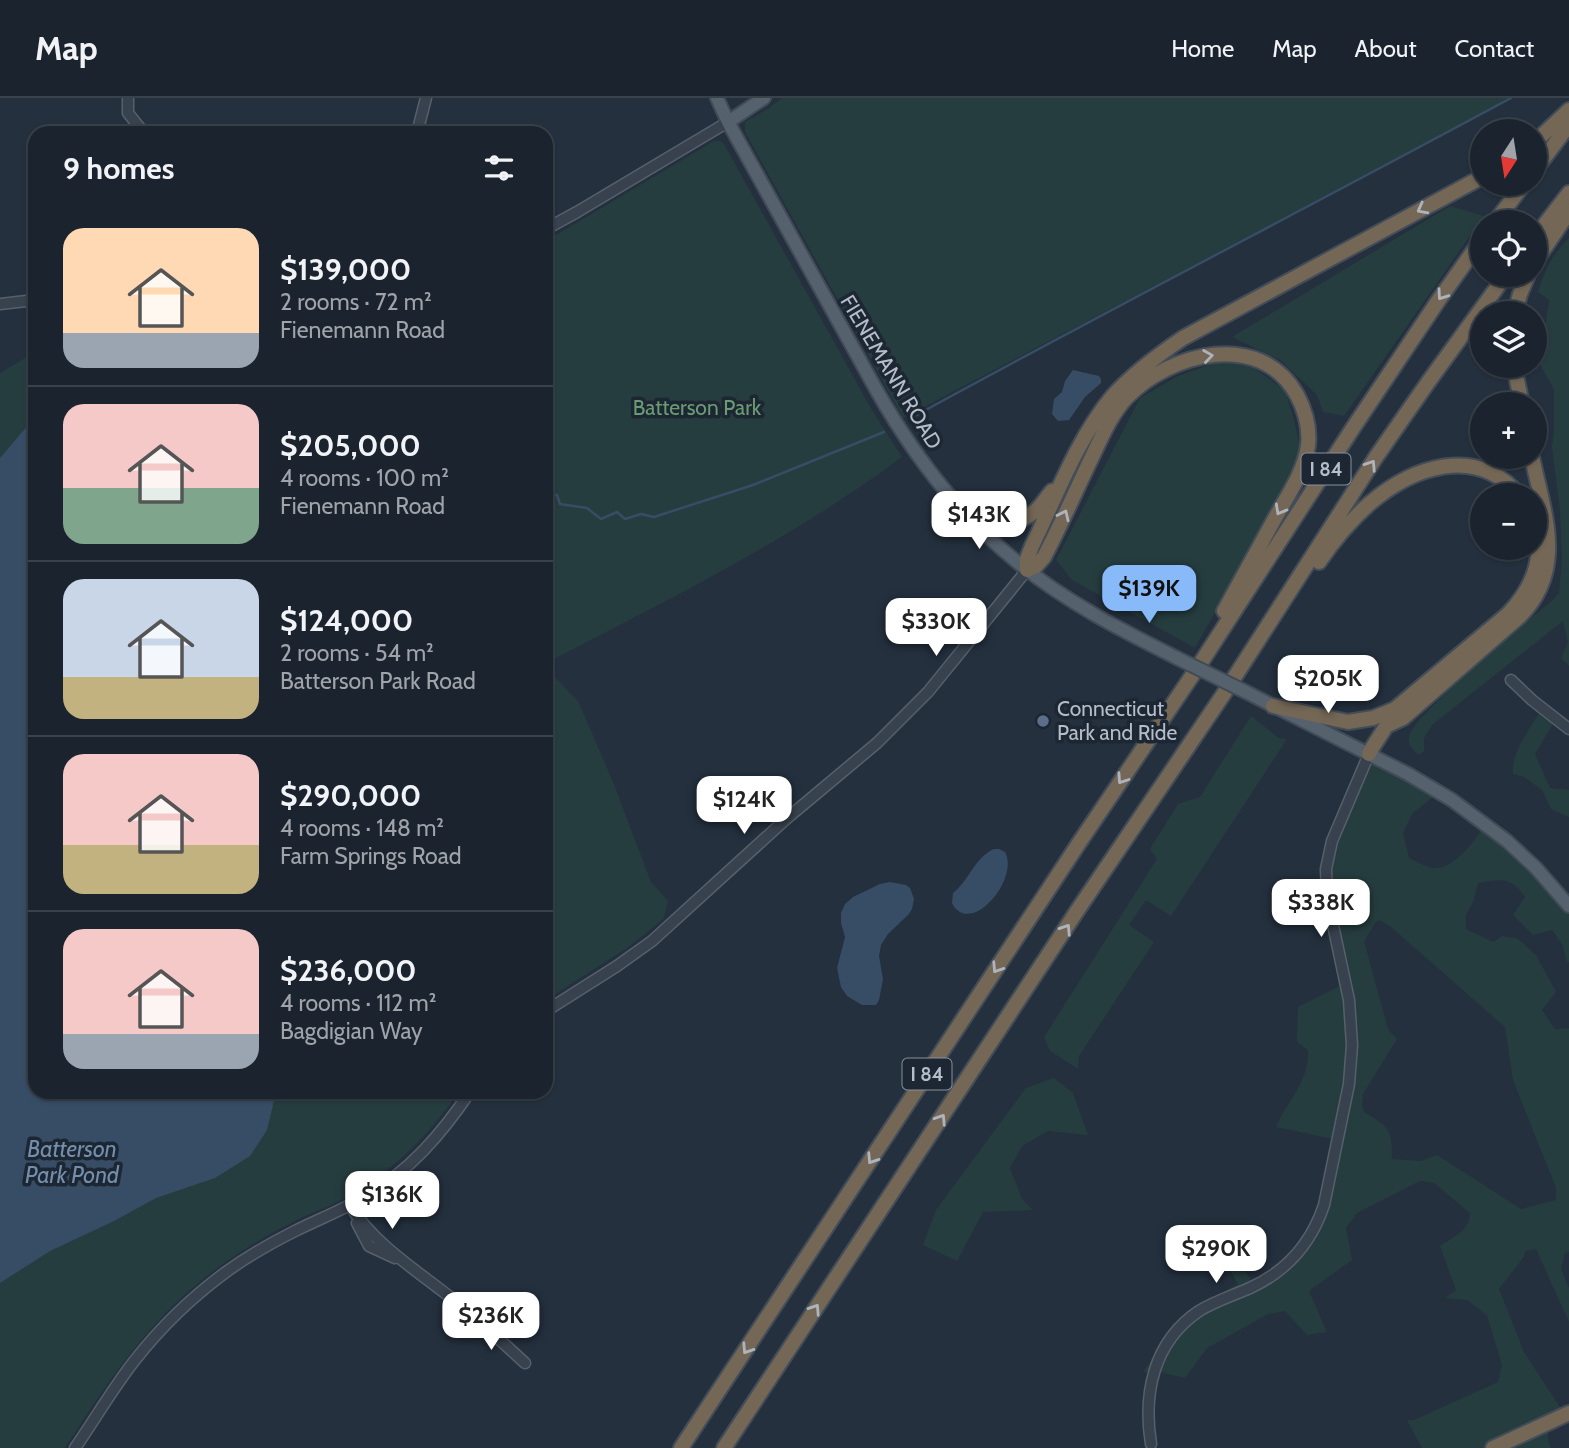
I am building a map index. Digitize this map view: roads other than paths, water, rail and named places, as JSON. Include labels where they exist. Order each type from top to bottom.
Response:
[{"type":"highway","points":[[1547,131],[1569,110]]},
{"type":"highway","points":[[1547,154],[1569,125]]},
{"type":"highway","points":[[1175,702],[1304,462],[1308,442],[1306,418],[1294,390],[1279,373],[1261,362],[1231,354],[1194,358],[1177,363],[1154,376],[1122,402],[1106,427],[1044,557],[1036,566],[1027,570],[1028,555],[1088,431],[1106,405],[1130,379],[1160,354],[1207,325],[1470,183]]},
{"type":"highway","points":[[1547,221],[1569,193]]},
{"type":"highway","points":[[1504,210],[1515,196]]},
{"type":"highway","points":[[1547,244],[1569,212]]},
{"type":"highway","name":"I 84","points":[[681,1448],[1175,702],[1353,428],[1470,256]]},
{"type":"highway","name":"I 84","points":[[724,1448],[1225,692],[1407,412],[1497,287]]},
{"type":"highway","points":[[1281,605],[1302,585],[1334,542],[1362,511],[1379,496],[1410,478],[1438,467],[1456,465],[1489,472],[1506,483]]},
{"type":"highway","points":[[1388,725],[1403,718],[1519,617],[1537,595],[1546,574],[1549,547],[1534,469]]},
{"type":"highway","points":[[956,503],[987,519],[1017,521],[1035,512],[1063,481]]},
{"type":"highway","points":[[1273,706],[1348,722],[1373,719],[1395,709],[1508,614],[1525,594],[1538,560]]},
{"type":"highway","points":[[1369,754],[1395,709]]},
{"type":"highway","points":[[1493,1448],[1569,1413]]},
{"type":"main road","name":"FIENEMANN ROAD","points":[[717,98],[885,405],[927,469],[990,538],[1027,570],[1083,608],[1130,635],[1432,787],[1477,817],[1521,853],[1569,905]]},
{"type":"main road","points":[[728,122],[764,98]]},
{"type":"street","points":[[128,98],[128,113],[138,126]]},
{"type":"street","points":[[419,126],[426,98]]},
{"type":"street","points":[[553,225],[728,122]]},
{"type":"street","points":[[0,304],[28,301]]},
{"type":"street","points":[[553,1007],[652,941],[785,820],[877,743],[928,692],[1027,570]]},
{"type":"street","points":[[1511,680],[1569,729]]},
{"type":"street","points":[[1151,1444],[1148,1423],[1149,1392],[1155,1368],[1172,1338],[1198,1312],[1254,1286],[1293,1259],[1314,1229],[1324,1205],[1349,1084],[1352,1045],[1349,1000],[1327,897],[1326,869],[1332,841],[1369,754]]},
{"type":"street","points":[[75,1448],[134,1361],[194,1298],[261,1249],[350,1206],[383,1186],[417,1158],[465,1099]]},
{"type":"street","points":[[350,1206],[369,1246],[417,1272],[462,1306],[525,1363]]},
{"type":"water","points":[[1073,370],[1099,376],[1101,383],[1085,397],[1069,420],[1058,421],[1052,414],[1054,399],[1062,392],[1065,381]]},
{"type":"water","name":"Batterson Park Pond","points":[[28,425],[28,1099],[274,1099],[267,1130],[250,1156],[215,1178],[156,1198],[50,1251],[0,1283],[0,458]]},
{"type":"water","points":[[994,849],[1005,852],[1008,863],[1000,889],[981,909],[970,914],[960,912],[952,903],[953,893],[981,858]]},
{"type":"water","points":[[890,882],[910,888],[914,899],[912,909],[881,945],[879,956],[883,979],[879,1000],[876,1005],[862,1005],[847,996],[841,987],[837,968],[845,937],[841,913],[845,904],[853,897]]},
{"type":"waterway","points":[[911,418],[1511,98]]},
{"type":"waterway","points":[[553,495],[557,495],[560,504],[587,508],[601,519],[617,512],[625,519],[641,514],[654,517],[753,485],[884,432]]},
{"type":"place","name":"Connecticut Park and Ride","points":[[1043,721]]},
{"type":"park label","name":"Batterson Park","points":[[697,408]]}]
